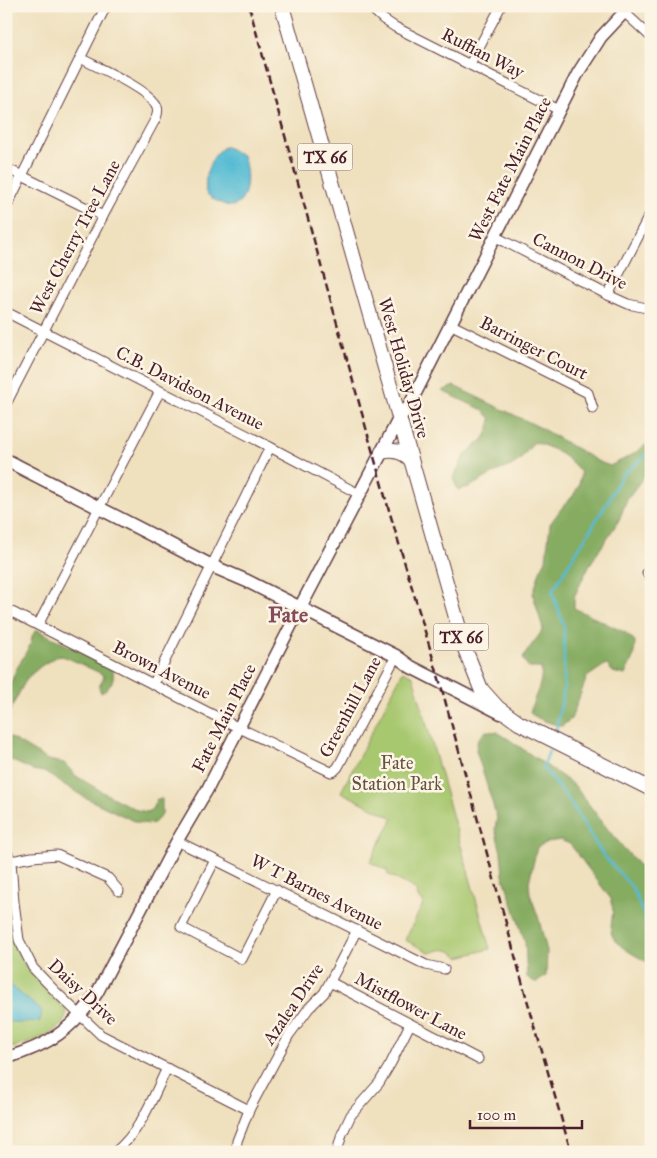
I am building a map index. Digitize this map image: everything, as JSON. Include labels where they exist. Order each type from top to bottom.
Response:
[{"type":"main road","name":"West Holiday Drive","points":[[282,6],[469,662],[488,698],[498,708],[518,722]]},
{"type":"main road","name":"Fate Main Place","points":[[300,608],[399,419]]},
{"type":"main road","points":[[382,452],[391,450],[400,452],[411,460]]},
{"type":"main road","points":[[6,460],[212,566],[247,581],[396,656],[410,667],[518,722]]},
{"type":"main road","name":"TX 66","points":[[518,722],[651,789]]},
{"type":"street","points":[[6,208],[106,6]]},
{"type":"street","points":[[470,64],[501,6]]},
{"type":"street","name":"Ruffian Way","points":[[372,7],[395,27],[559,110]]},
{"type":"street","points":[[627,9],[651,37]]},
{"type":"street","name":"West Fate Main Place","points":[[434,356],[559,110],[591,52],[627,9]]},
{"type":"street","name":"West Cherry Tree Lane","points":[[6,404],[158,112],[156,104],[143,92],[80,58]]},
{"type":"street","points":[[6,168],[103,216]]},
{"type":"street","points":[[608,295],[651,212]]},
{"type":"street","name":"Cannon Drive","points":[[496,237],[608,295],[628,304],[651,310]]},
{"type":"street","name":"C.B. Davidson Avenue","points":[[6,312],[359,494]]},
{"type":"street","name":"Barringer Court","points":[[450,324],[588,393],[592,409]]},
{"type":"street","name":"Fate Main Place","points":[[399,419],[409,406],[434,356]]},
{"type":"street","points":[[38,625],[160,391]]},
{"type":"street","points":[[154,683],[270,447]]},
{"type":"street","name":"Fate Main Place","points":[[6,1058],[32,1049],[54,1038],[80,1016],[97,993],[177,841],[207,790],[300,608]]},
{"type":"street","name":"Brown Avenue","points":[[6,609],[330,772]]},
{"type":"street","name":"Greenhill Lane","points":[[330,772],[338,767],[396,656]]},
{"type":"street","name":"W T Barnes Avenue","points":[[177,841],[426,965],[444,969]]},
{"type":"street","name":"Daisy Drive","points":[[6,848],[11,862],[19,940],[34,968],[80,1016],[102,1035],[249,1110]]},
{"type":"street","points":[[11,862],[32,857],[57,855],[108,878],[119,891]]},
{"type":"street","points":[[215,860],[181,927],[242,959],[277,890]]},
{"type":"street","name":"Azalea Drive","points":[[236,1152],[237,1141],[249,1110],[288,1035],[309,1008],[324,993],[357,930]]},
{"type":"street","name":"Mistflower Lane","points":[[330,982],[478,1059]]},
{"type":"street","points":[[337,1152],[342,1134],[351,1115],[379,1083],[391,1064],[410,1024]]},
{"type":"street","points":[[122,1150],[139,1124],[167,1068]]},
{"type":"green space","points":[[454,386],[539,427],[599,462],[610,466],[632,455],[651,441],[651,467],[627,499],[619,520],[589,566],[574,597],[574,608],[626,633],[635,641],[634,655],[625,675],[613,672],[606,664],[587,677],[571,719],[562,726],[537,718],[530,713],[542,674],[541,668],[529,668],[523,659],[543,629],[533,594],[540,571],[546,560],[550,524],[573,496],[579,485],[581,473],[560,454],[534,442],[520,460],[511,466],[469,487],[458,490],[453,479],[459,465],[464,457],[487,434],[491,419],[483,410],[442,391]]},
{"type":"green space","points":[[37,630],[109,666],[113,670],[112,680],[107,689],[101,693],[99,687],[104,677],[100,673],[68,658],[56,657],[41,666],[27,678],[6,718],[6,694],[16,670],[30,645],[33,634]]},
{"type":"green space","name":"Fate Station Park","points":[[403,671],[413,676],[490,949],[459,957],[446,950],[431,953],[405,940],[424,902],[419,899],[415,889],[387,874],[388,871],[370,862],[393,818],[341,792]]},
{"type":"green space","points":[[486,731],[497,732],[507,738],[574,785],[610,832],[649,877],[651,881],[651,964],[626,950],[616,941],[611,930],[613,912],[611,899],[570,844],[560,840],[548,842],[537,847],[529,882],[530,894],[547,951],[546,976],[536,983],[527,977],[525,942],[503,875],[501,852],[495,829],[497,818],[476,750],[478,739]]},
{"type":"green space","points":[[6,735],[48,760],[64,763],[76,776],[137,810],[148,812],[152,809],[157,799],[162,799],[162,815],[154,823],[136,822],[84,797],[44,772],[32,770],[6,758]]},
{"type":"green space","points":[[6,869],[9,920],[15,947],[36,980],[65,1009],[66,1017],[55,1031],[34,1041],[6,1049]]},
{"type":"water","points":[[224,147],[242,155],[245,163],[247,182],[242,200],[237,205],[229,206],[215,200],[206,193],[209,167],[215,156]]},
{"type":"water","points":[[6,970],[11,986],[42,1011],[40,1021],[21,1023],[6,1021]]},
{"type":"waterway","points":[[556,731],[564,689],[564,626],[552,591],[604,508],[622,475],[651,451]]},
{"type":"waterway","points":[[549,751],[543,768],[568,799],[603,855],[632,887],[651,932]]},
{"type":"railway","points":[[249,6],[386,500],[440,682],[571,1152]]},
{"type":"district","name":"Fate","points":[[288,614]]}]
